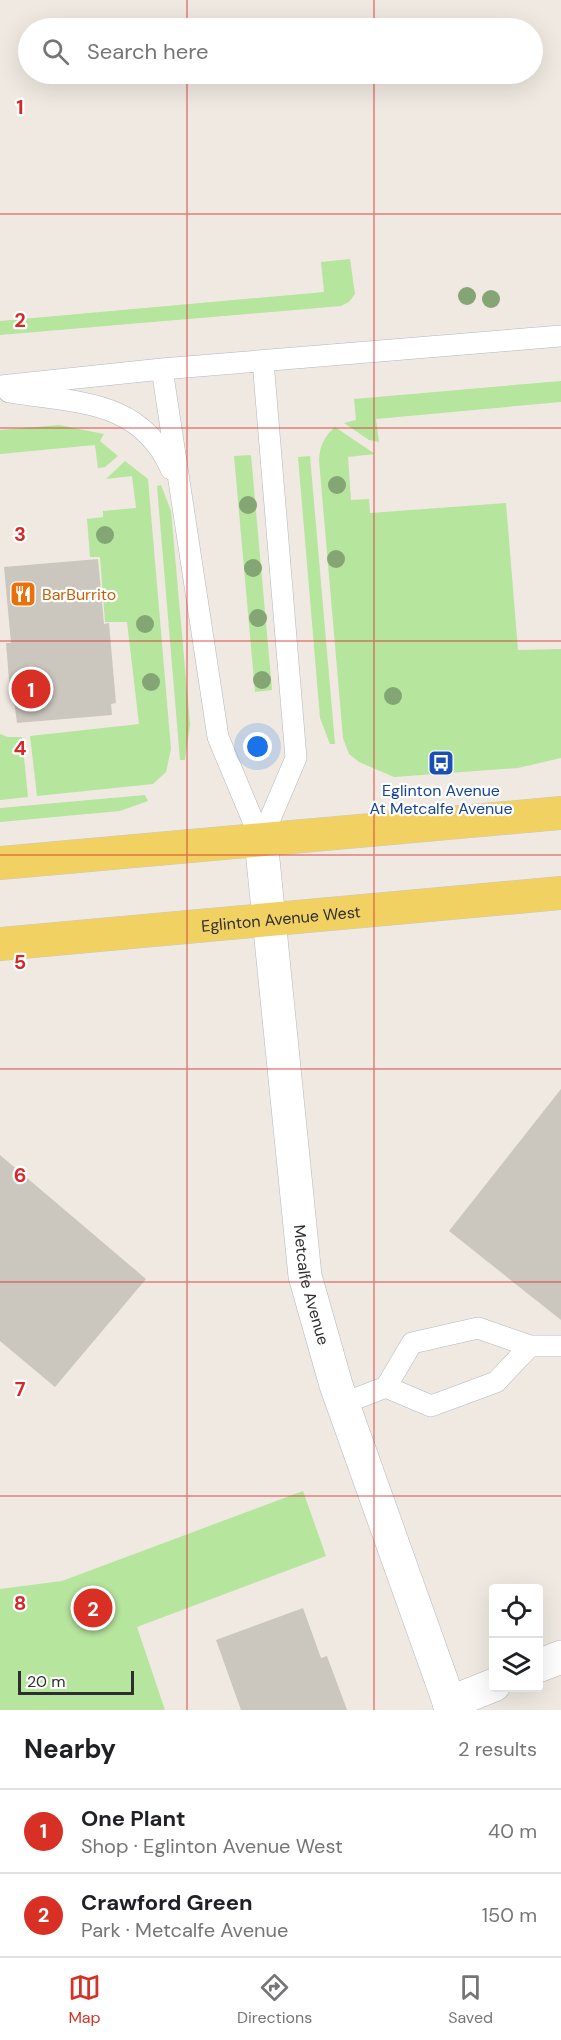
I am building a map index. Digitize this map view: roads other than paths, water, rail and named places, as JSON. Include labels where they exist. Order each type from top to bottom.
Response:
[{"type":"main road","points":[[0,863],[561,813]]},
{"type":"main road","name":"Eglinton Avenue West","points":[[0,944],[561,893]]},
{"type":"street","name":"Metcalfe Avenue","points":[[261,840],[305,1276],[342,1404],[450,1706]]},
{"type":"street","points":[[543,1664],[561,1657]]},
{"type":"street","points":[[450,1706],[489,1687]]},
{"type":"lane","points":[[0,386],[162,369],[561,336]]},
{"type":"lane","points":[[261,840],[296,758],[263,361]]},
{"type":"lane","points":[[162,369],[218,737],[261,840]]},
{"type":"lane","points":[[0,391],[88,405],[117,412],[140,424],[156,440],[181,492]]},
{"type":"lane","points":[[342,1404],[386,1387],[412,1343],[478,1328],[531,1346],[561,1346]]},
{"type":"lane","points":[[386,1387],[431,1406],[496,1382],[531,1346]]},
{"type":"place","name":"BarBurrito","points":[[23,594]]},
{"type":"place","name":"One Plant","points":[[31,689]]},
{"type":"place","name":"Eglinton Avenue At Metcalfe Avenue","points":[[441,763]]},
{"type":"place","name":"Crawford Green","points":[[93,1608]]}]
